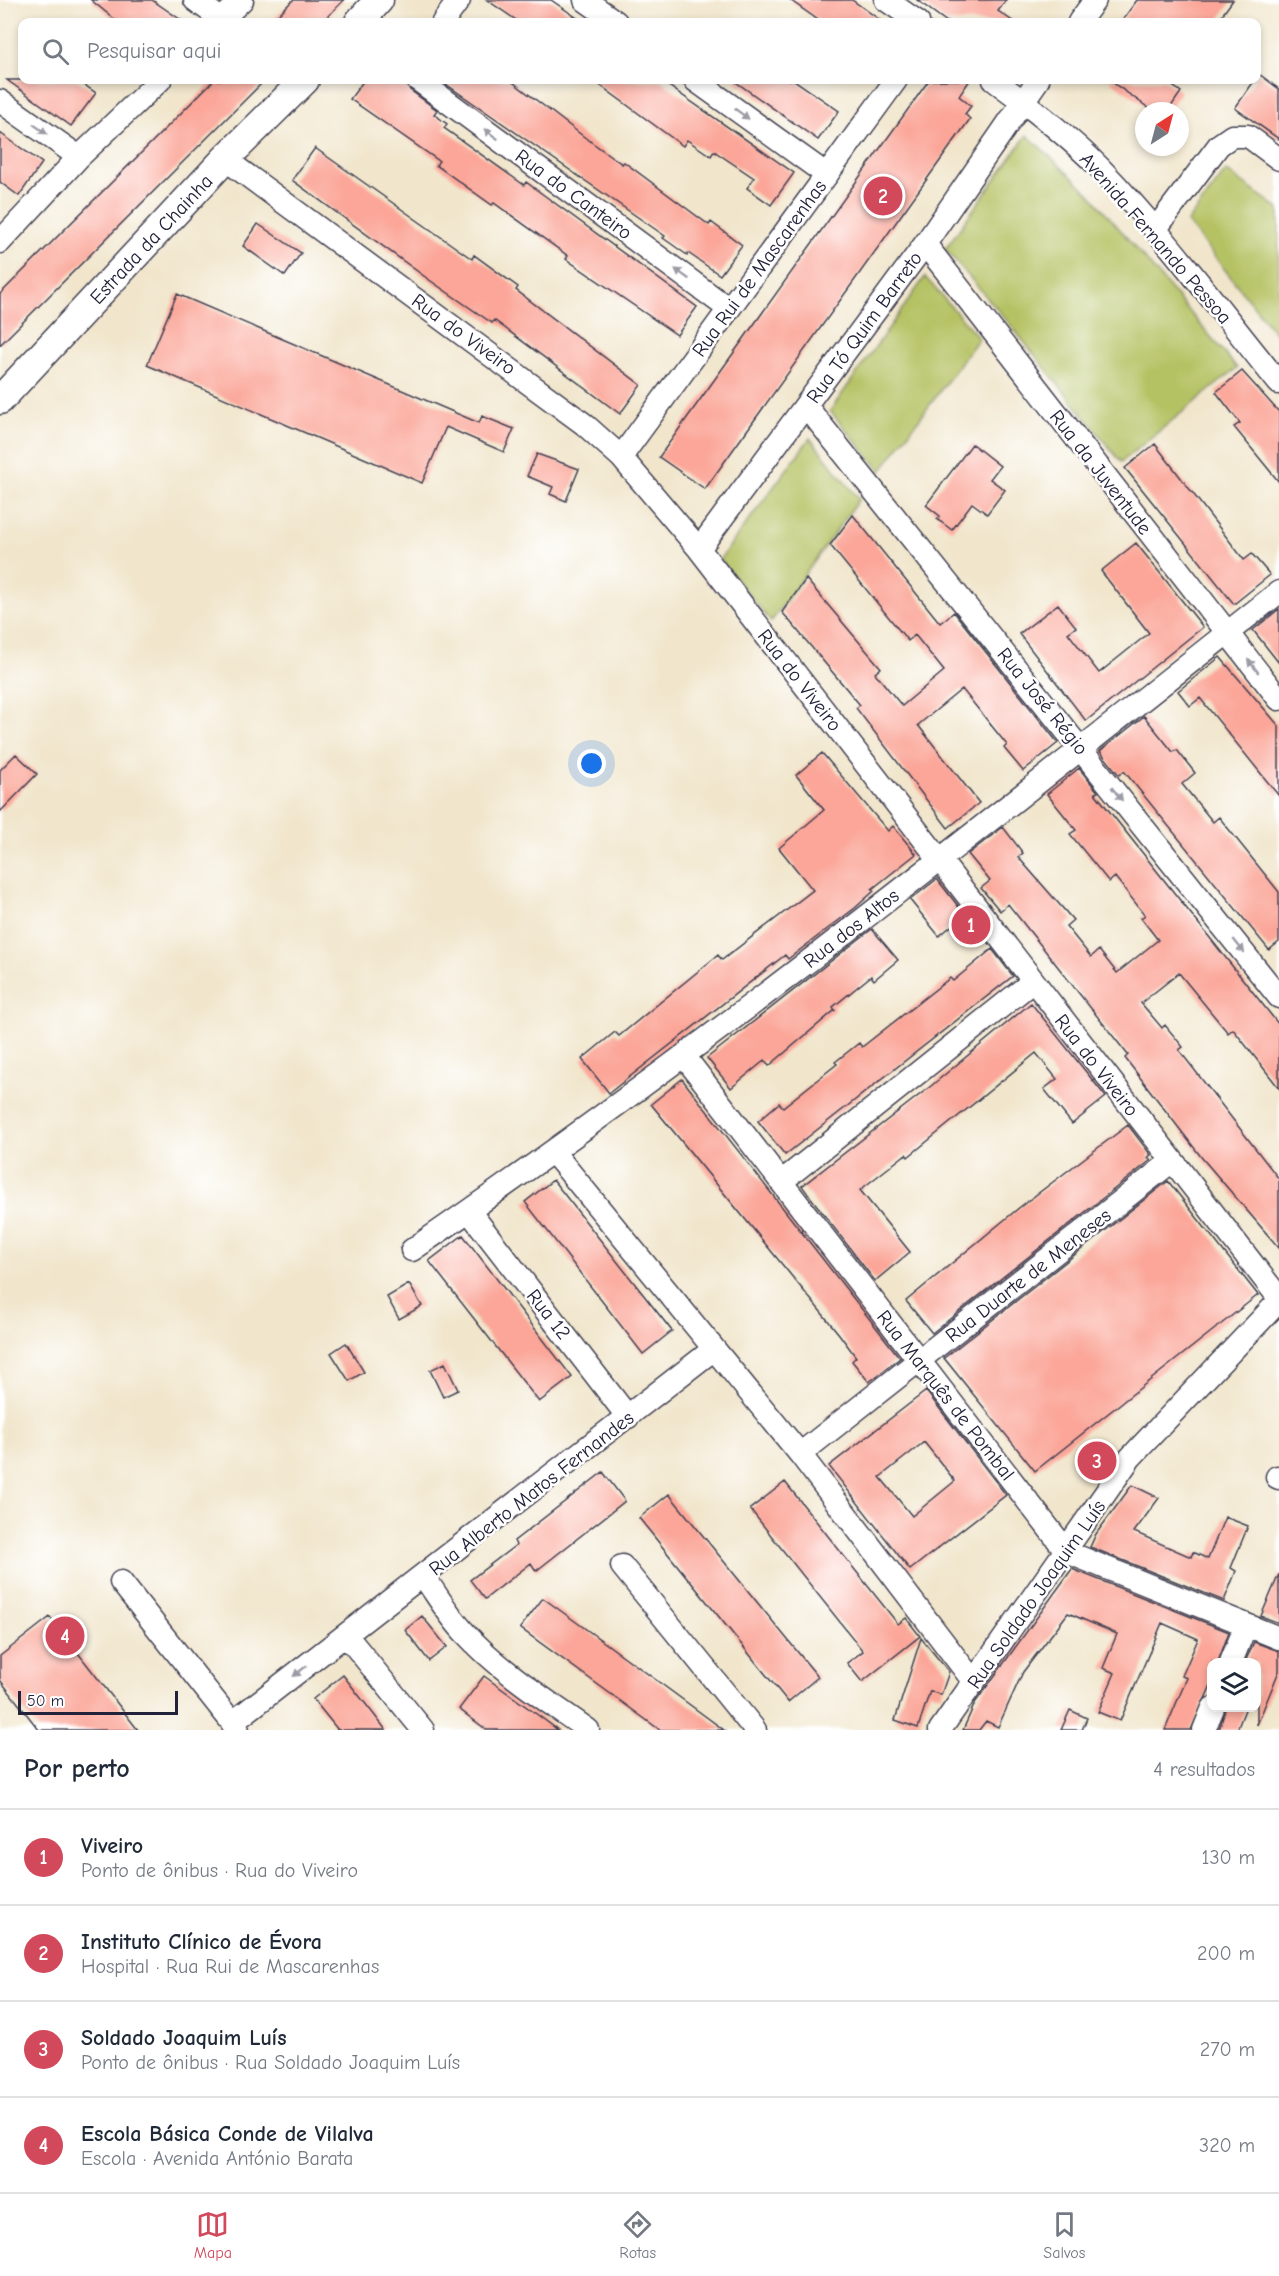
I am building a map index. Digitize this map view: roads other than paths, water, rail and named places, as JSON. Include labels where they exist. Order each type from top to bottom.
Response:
[{"type":"street","points":[[195,0],[217,18]]},
{"type":"street","points":[[224,18],[242,0]]},
{"type":"street","points":[[363,18],[379,0]]},
{"type":"street","points":[[446,18],[459,0]]},
{"type":"street","points":[[585,0],[610,18]]},
{"type":"street","points":[[886,0],[912,18]]},
{"type":"street","points":[[1082,18],[1095,0]]},
{"type":"street","points":[[0,242],[79,157],[156,84]]},
{"type":"street","name":"Estrada da Chainha","points":[[0,400],[225,159],[300,84]]},
{"type":"street","name":"Rua do Canteiro","points":[[423,84],[729,309]]},
{"type":"street","points":[[701,84],[827,175]]},
{"type":"street","name":"Rua Rui de Mascarenhas","points":[[621,457],[893,84]]},
{"type":"street","name":"Avenida Fernando Pessoa","points":[[1000,84],[1054,125],[1100,169],[1155,230],[1279,383]]},
{"type":"street","name":"Rua Tó Quim Barreto","points":[[699,549],[925,244],[1035,84]]},
{"type":"street","points":[[0,101],[79,157]]},
{"type":"street","points":[[1155,230],[1219,145],[1232,135],[1248,136],[1279,159]]},
{"type":"street","name":"Rua do Viveiro","points":[[225,159],[551,397],[621,457],[699,549],[1279,1299]]},
{"type":"street","name":"Rua da Juventude","points":[[925,244],[1279,699]]},
{"type":"street","name":"Rua José Régio","points":[[806,406],[1279,997]]},
{"type":"street","name":"Rua dos Altos","points":[[412,1250],[554,1153],[684,1056],[939,860],[1279,592]]},
{"type":"street","points":[[781,1182],[1032,982]]},
{"type":"street","name":"Rua Marquês de Pombal","points":[[684,1056],[1067,1552]]},
{"type":"street","points":[[554,1153],[800,1454],[974,1682]]},
{"type":"street","name":"Rua Duarte de Meneses","points":[[800,1454],[1172,1161]]},
{"type":"street","name":"Rua 12","points":[[469,1211],[628,1417]]},
{"type":"street","name":"Rua Soldado Joaquim Luís","points":[[940,1730],[1131,1458],[1279,1299]]},
{"type":"street","name":"Rua Alberto Matos Fernandes","points":[[235,1727],[346,1635],[424,1577],[714,1348]]},
{"type":"street","points":[[1067,1552],[1279,1638]]},
{"type":"street","points":[[622,1566],[755,1730]]},
{"type":"street","points":[[424,1577],[462,1630],[479,1648],[500,1667],[588,1730]]},
{"type":"street","points":[[121,1582],[235,1727]]},
{"type":"street","points":[[1233,1658],[1246,1625]]},
{"type":"street","points":[[346,1635],[423,1730]]},
{"type":"street","points":[[1204,1730],[1211,1712]]},
{"type":"place","name":"Instituto Clínico de Évora","points":[[883,196]]},
{"type":"place","name":"Viveiro","points":[[971,925]]},
{"type":"place","name":"Soldado Joaquim Luís","points":[[1097,1461]]},
{"type":"place","name":"Escola Básica Conde de Vilalva","points":[[65,1636]]}]
